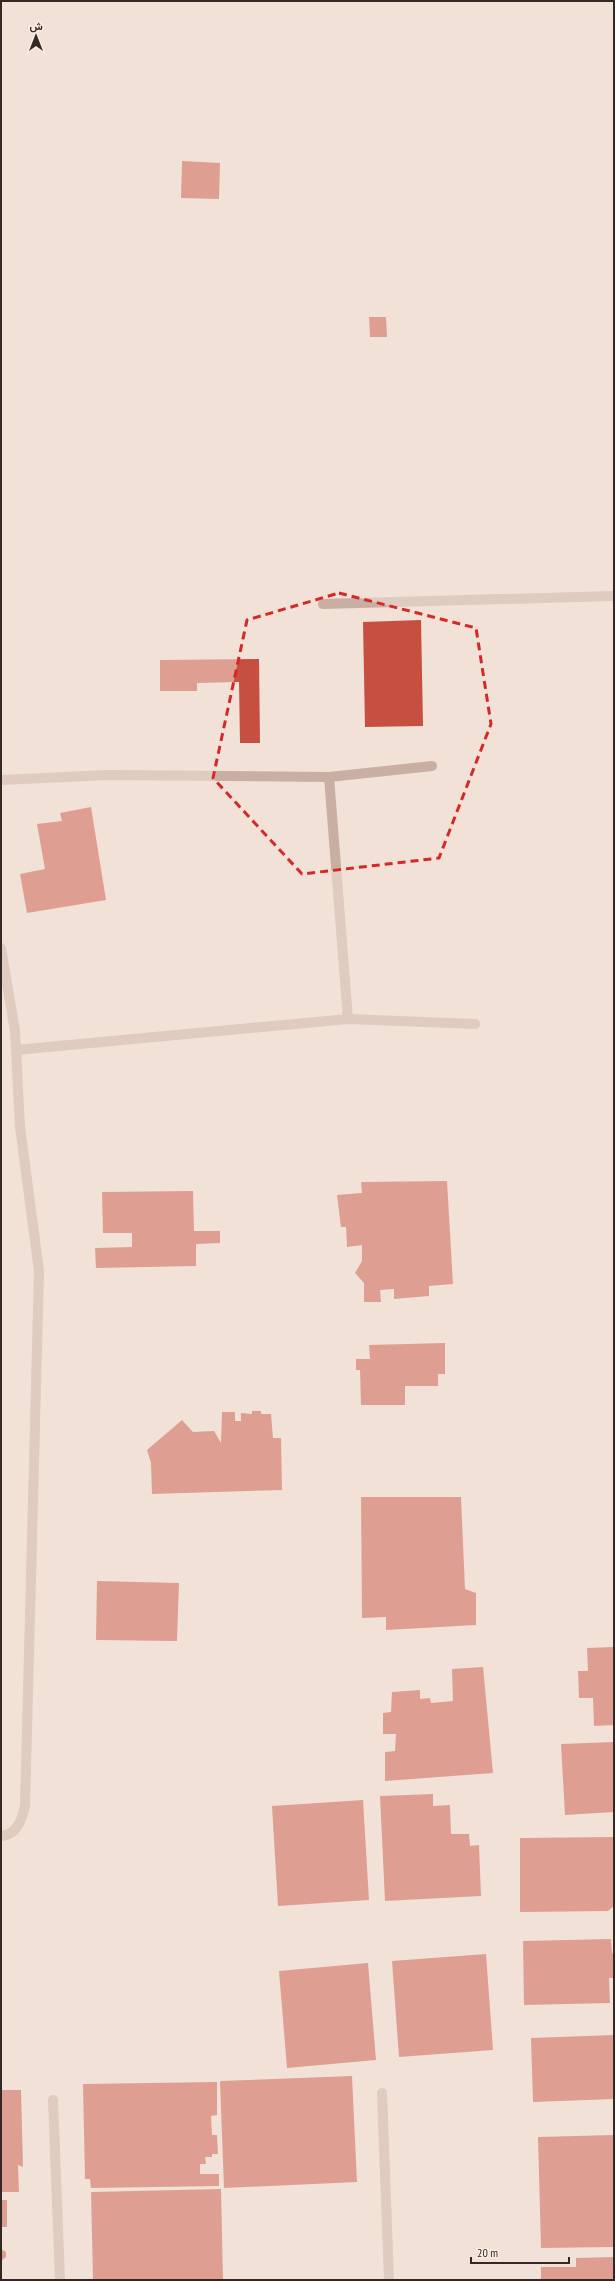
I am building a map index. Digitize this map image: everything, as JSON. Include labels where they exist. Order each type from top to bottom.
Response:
[{"type":"street","points":[[323,604],[614,596]]},
{"type":"street","points":[[1,780],[108,775],[329,777],[432,766]]},
{"type":"street","points":[[329,777],[348,1019]]},
{"type":"street","points":[[1,948],[15,1031],[20,1128],[39,1271],[25,1806],[22,1820],[16,1828],[7,1835],[1,1836]]},
{"type":"street","points":[[16,1050],[348,1019],[475,1024]]},
{"type":"street","points":[[382,2093],[389,2280]]},
{"type":"street","points":[[53,2100],[60,2280]]},
{"type":"highlighted area","points":[[339,593],[476,628],[491,724],[439,858],[302,874],[213,778],[247,620]]},
{"type":"building","points":[[182,161],[220,163],[219,199],[181,198]]},
{"type":"building","points":[[369,317],[386,317],[387,337],[370,337]]},
{"type":"building","points":[[421,620],[423,726],[365,727],[363,622]]},
{"type":"building","points":[[259,659],[260,743],[240,743],[239,682],[197,683],[197,691],[160,691],[160,660]]},
{"type":"building","points":[[91,807],[106,900],[27,913],[20,874],[45,869],[37,824],[62,821],[60,813]]},
{"type":"building","points":[[447,1181],[453,1284],[429,1286],[429,1296],[394,1299],[394,1289],[380,1290],[381,1302],[364,1302],[364,1283],[355,1273],[362,1261],[362,1245],[347,1247],[346,1227],[341,1227],[337,1195],[362,1193],[361,1182]]},
{"type":"building","points":[[193,1191],[194,1231],[220,1231],[220,1243],[196,1244],[196,1266],[96,1268],[95,1248],[132,1247],[132,1233],[103,1233],[102,1192]]},
{"type":"building","points":[[445,1343],[445,1374],[438,1374],[438,1386],[405,1386],[405,1405],[361,1405],[360,1370],[356,1370],[356,1359],[370,1359],[369,1345]]},
{"type":"building","points":[[252,1411],[261,1411],[261,1414],[271,1414],[273,1438],[281,1438],[282,1490],[152,1494],[151,1463],[147,1450],[182,1420],[193,1432],[214,1431],[221,1443],[222,1412],[235,1412],[235,1421],[241,1421],[241,1413],[252,1414]]},
{"type":"building","points":[[361,1497],[461,1497],[465,1589],[476,1593],[476,1625],[386,1630],[386,1617],[362,1618]]},
{"type":"building","points":[[97,1581],[179,1583],[177,1641],[96,1640]]},
{"type":"building","points":[[614,1647],[614,1725],[594,1726],[593,1698],[579,1698],[578,1671],[588,1671],[587,1648]]},
{"type":"building","points":[[483,1667],[493,1773],[385,1781],[385,1752],[395,1751],[396,1734],[383,1734],[383,1713],[391,1712],[392,1692],[420,1690],[420,1699],[430,1698],[431,1703],[453,1701],[452,1669]]},
{"type":"building","points":[[614,1742],[614,1812],[565,1815],[561,1744]]},
{"type":"building","points":[[433,1794],[433,1806],[450,1805],[451,1834],[469,1834],[470,1846],[479,1845],[481,1896],[385,1901],[380,1796]]},
{"type":"building","points":[[363,1800],[369,1900],[278,1906],[272,1806]]},
{"type":"building","points":[[614,1837],[614,1906],[608,1911],[520,1912],[520,1838]]},
{"type":"building","points":[[611,1939],[612,1953],[614,1954],[614,1978],[609,1978],[610,2003],[524,2005],[523,1941]]},
{"type":"building","points":[[486,1954],[493,2050],[399,2057],[392,1961]]},
{"type":"building","points":[[368,1963],[376,2060],[287,2068],[279,1971]]},
{"type":"building","points":[[614,2035],[614,2099],[533,2102],[531,2038]]},
{"type":"building","points":[[352,2076],[357,2182],[224,2188],[220,2081]]},
{"type":"building","points":[[217,2082],[217,2115],[211,2116],[212,2135],[217,2135],[218,2154],[212,2154],[212,2157],[205,2157],[206,2164],[200,2164],[200,2174],[219,2174],[219,2186],[91,2188],[90,2179],[85,2179],[83,2084]]},
{"type":"building","points":[[1,2090],[21,2090],[23,2167],[18,2165],[19,2192],[1,2192]]},
{"type":"building","points":[[614,2135],[614,2247],[541,2248],[538,2137]]},
{"type":"building","points":[[221,2189],[223,2280],[93,2280],[91,2192]]},
{"type":"building","points":[[1,2200],[7,2200],[7,2227],[1,2227]]},
{"type":"building","points":[[1,2249],[6,2252],[6,2257],[1,2261]]},
{"type":"building","points":[[614,2257],[614,2280],[541,2280],[541,2267],[576,2267],[576,2258]]}]
